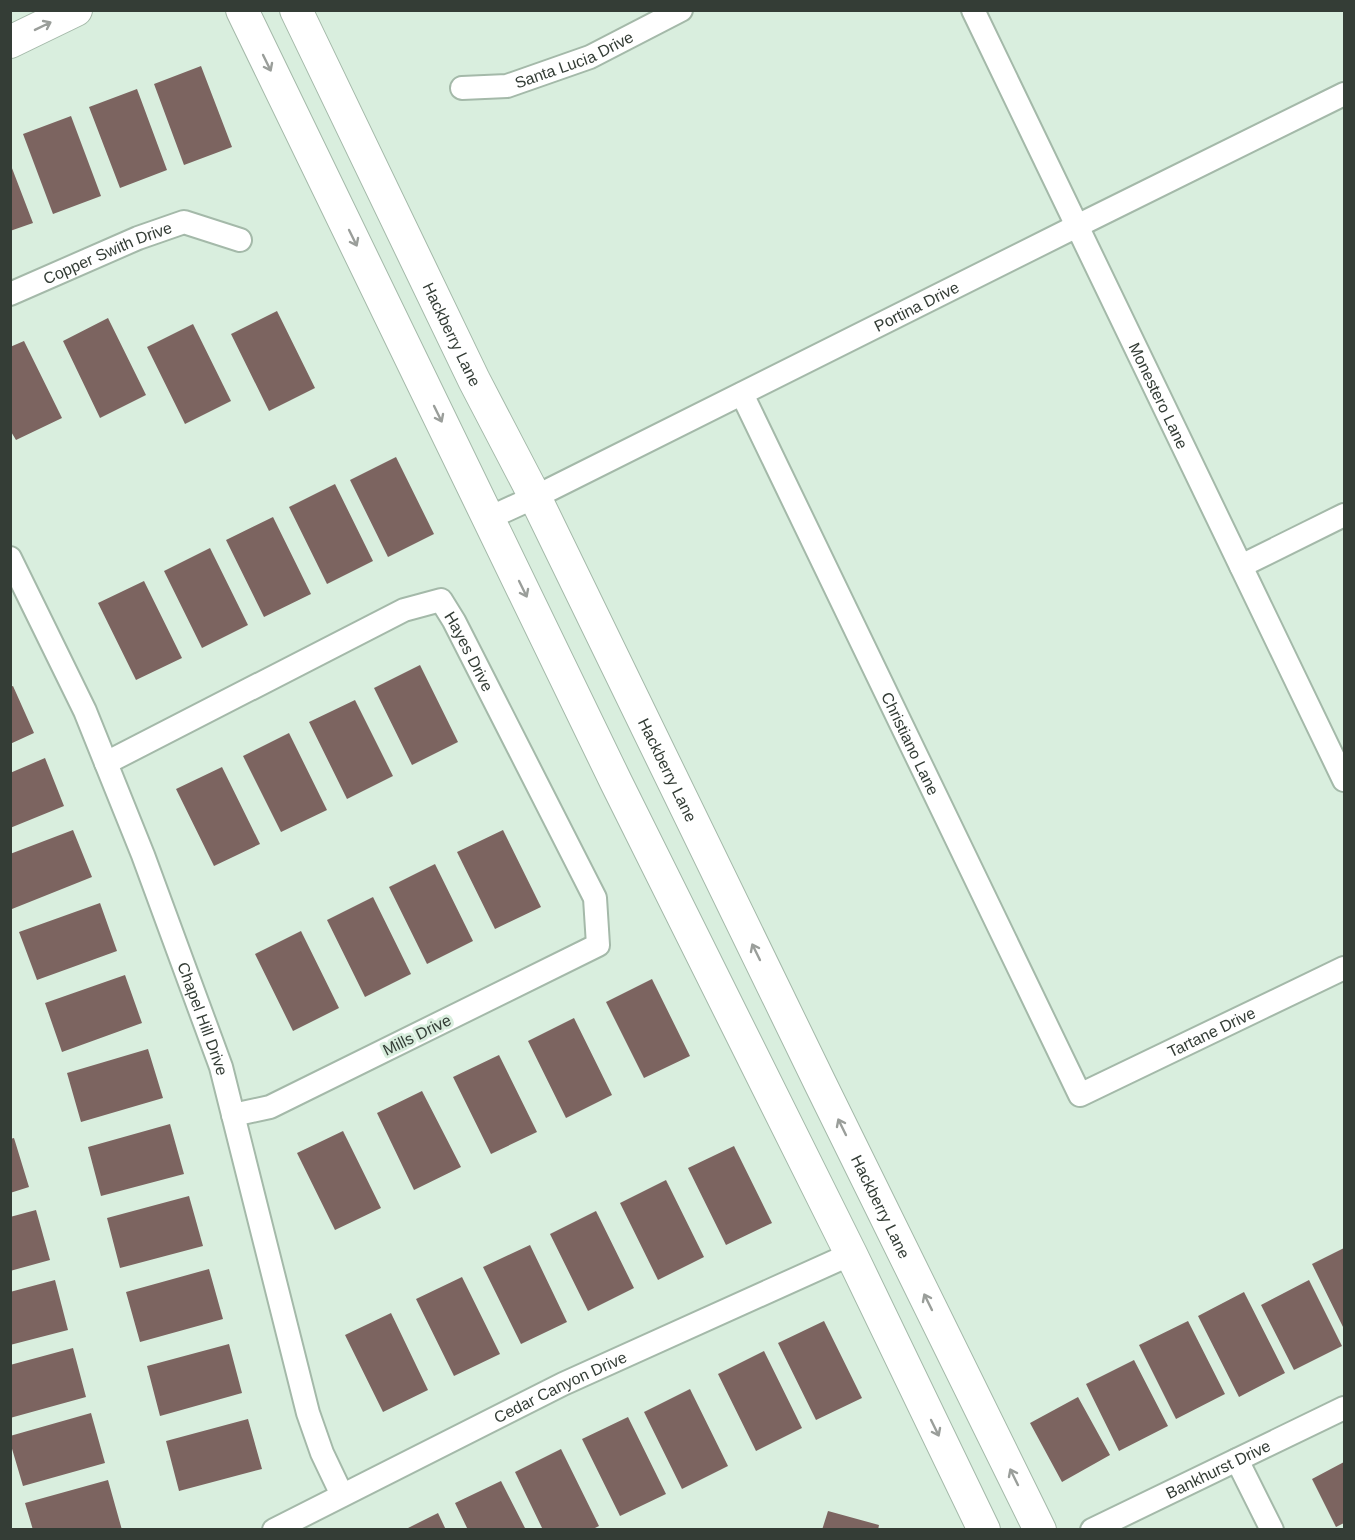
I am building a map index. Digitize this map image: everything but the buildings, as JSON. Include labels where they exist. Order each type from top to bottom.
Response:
[{"type":"street","points":[[10,42],[76,10]]},
{"type":"street","points":[[242,10],[616,782],[984,1530]]},
{"type":"street","name":"Hackberry Lane","points":[[296,10],[474,380],[535,497],[814,1072],[1040,1530]]},
{"type":"street","name":"Santa Lucia Drive","points":[[462,88],[507,86],[590,57],[681,10]]},
{"type":"street","name":"Monestero Lane","points":[[973,10],[1344,780]]},
{"type":"street","name":"Portina Drive","points":[[489,519],[1344,94]]},
{"type":"street","name":"Copper Swith Drive","points":[[10,294],[138,237],[184,222],[240,240]]},
{"type":"street","name":"Christiano Lane","points":[[742,394],[1080,1095]]},
{"type":"street","points":[[1241,566],[1344,515]]},
{"type":"street","name":"Chapel Hill Drive","points":[[10,558],[85,711],[147,866],[221,1067],[308,1413],[322,1453],[342,1496]]},
{"type":"street","name":"Hayes Drive","points":[[106,763],[404,610],[441,600],[454,621],[595,898],[598,945]]},
{"type":"street","name":"Mills Drive","points":[[233,1115],[270,1107],[598,945]]},
{"type":"street","name":"Tartane Drive","points":[[1080,1095],[1344,968]]},
{"type":"street","name":"Cedar Canyon Drive","points":[[274,1530],[563,1384],[850,1254]]},
{"type":"street","name":"Bankhurst Drive","points":[[1092,1530],[1344,1408]]},
{"type":"street","points":[[1237,1460],[1272,1530]]}]
